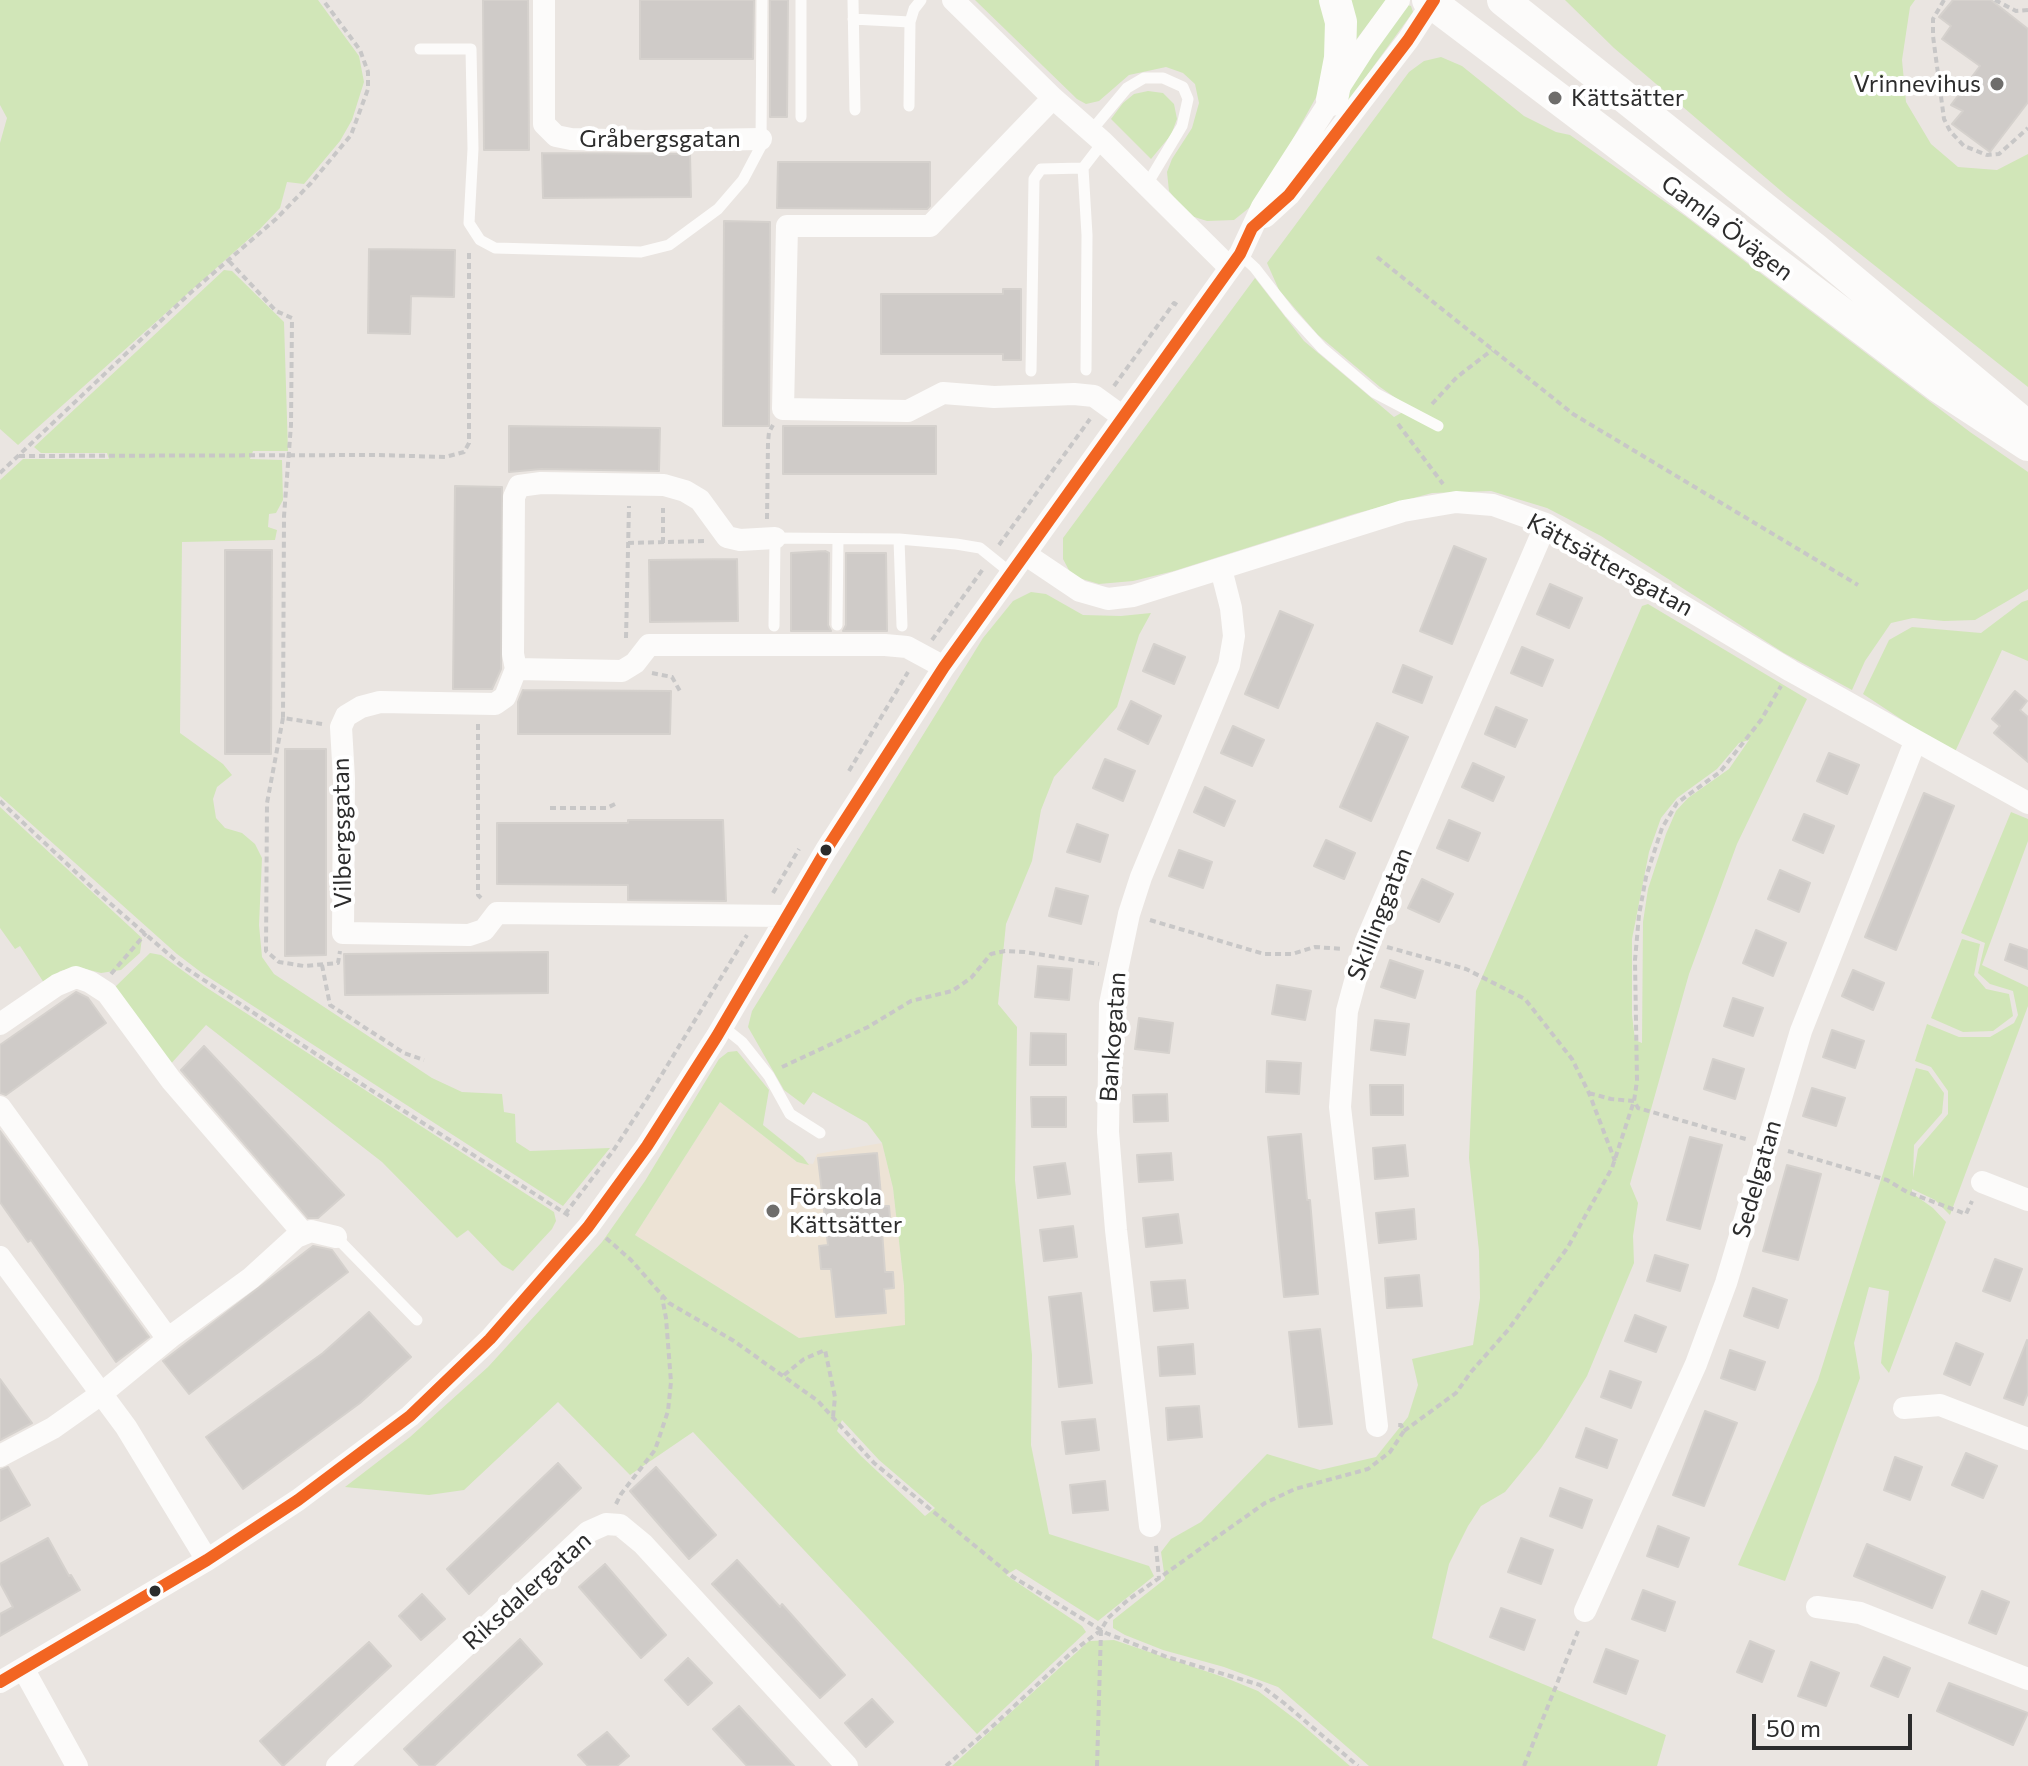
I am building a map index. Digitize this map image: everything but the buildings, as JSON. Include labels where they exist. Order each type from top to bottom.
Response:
[{"type":"main road","points":[[1332,100],[1340,58],[1341,22],[1335,0]]},
{"type":"main road","name":"Gamla Övägen","points":[[1503,0],[1815,249],[2028,427]]},
{"type":"main road","name":"Gamla Övägen","points":[[1431,1],[1938,386],[2028,445]]},
{"type":"street","name":"Gråbergsgatan","points":[[544,0],[544,124],[556,136],[630,140],[761,139]]},
{"type":"street","points":[[953,0],[1053,98],[1097,136],[1146,187],[1234,260]]},
{"type":"street","points":[[0,1682],[207,1560],[298,1500],[410,1416],[490,1339],[588,1227],[647,1146],[826,850],[944,667],[1234,260],[1262,207],[1365,47],[1399,0]]},
{"type":"street","points":[[1252,228],[1289,195],[1408,40],[1431,1]]},
{"type":"street","points":[[1053,98],[930,226],[787,226],[783,409],[908,411],[943,393],[994,397],[1074,394],[1094,396],[1123,417]]},
{"type":"street","points":[[478,704],[495,704],[505,697],[516,669],[513,654],[514,497],[519,486],[664,485],[685,491],[700,500],[727,537],[740,540],[770,538]]},
{"type":"street","name":"Kättsättersgatan","points":[[1025,554],[1080,591],[1108,599],[1133,596],[1403,511],[1456,502],[1493,505],[1546,524],[1791,671],[2028,803]]},
{"type":"street","name":"Skillinggatan","points":[[1377,1426],[1340,1107],[1347,1011],[1360,956],[1546,524]]},
{"type":"street","name":"Bankogatan","points":[[1150,1526],[1116,1230],[1108,1132],[1109,1018],[1129,914],[1174,794],[1229,665],[1234,636],[1221,569]]},
{"type":"street","points":[[516,669],[622,671],[635,663],[649,645],[885,645],[907,647],[944,667]]},
{"type":"street","name":"Vilbergsgatan","points":[[478,704],[380,702],[361,707],[346,716],[341,727],[344,779],[343,933],[469,935],[484,930],[497,913]]},
{"type":"street","name":"Sedelgatan","points":[[1585,1611],[1696,1364],[1726,1283],[1801,1031],[1915,742]]},
{"type":"street","points":[[497,913],[787,916]]},
{"type":"street","points":[[0,1024],[57,985],[76,977],[107,993],[171,1080],[304,1234]]},
{"type":"street","points":[[0,1107],[168,1339]]},
{"type":"street","points":[[1982,1182],[2028,1200]]},
{"type":"street","points":[[0,1456],[53,1428],[101,1394],[168,1339],[251,1278],[296,1237],[311,1231],[336,1237]]},
{"type":"street","points":[[0,1257],[126,1427],[207,1560]]},
{"type":"street","points":[[1904,1408],[1940,1405],[2028,1439]]},
{"type":"street","name":"Riksdalergatan","points":[[337,1766],[588,1532],[606,1524],[620,1525],[643,1544],[847,1766]]},
{"type":"street","points":[[1817,1607],[1860,1613],[2028,1679]]},
{"type":"street","points":[[24,1670],[77,1766]]},
{"type":"lane","points":[[420,49],[471,49],[473,149],[469,223],[480,240],[495,248],[641,252],[669,245],[718,209],[743,180],[761,146],[762,0]]},
{"type":"lane","points":[[801,0],[801,117]]},
{"type":"lane","points":[[853,0],[855,110]]},
{"type":"lane","points":[[909,106],[910,22],[921,0]]},
{"type":"lane","points":[[853,19],[910,22]]},
{"type":"lane","points":[[1086,370],[1087,235],[1083,168],[1097,136],[1127,88],[1144,78],[1163,78],[1183,87],[1188,99],[1182,126],[1146,187]]},
{"type":"lane","points":[[1031,371],[1034,179],[1041,169],[1083,168]]},
{"type":"lane","points":[[1234,260],[1255,268],[1322,348],[1375,393],[1438,426]]},
{"type":"lane","points":[[774,626],[770,538],[899,539],[980,548],[1011,573]]},
{"type":"lane","points":[[837,625],[838,539]]},
{"type":"lane","points":[[899,539],[902,626]]},
{"type":"lane","points":[[722,1026],[742,1042],[769,1076],[790,1114],[820,1133]]},
{"type":"lane","points":[[336,1237],[417,1320]]},
{"type":"path","points":[[0,473],[311,183],[351,135],[368,89],[368,72],[360,50],[323,0]]},
{"type":"path","points":[[1944,0],[1933,19],[1933,36],[1944,119],[1950,131],[1964,146],[1987,155],[1999,154],[2028,128]]},
{"type":"path","points":[[1995,0],[2016,11],[2028,10]]},
{"type":"path","points":[[19,456],[445,457],[464,452],[469,443],[469,223]]},
{"type":"path","points":[[1377,257],[1573,414],[1858,585]]},
{"type":"path","points":[[229,261],[276,311],[292,318],[289,455],[284,516],[283,718],[267,803],[266,951],[279,962],[304,966],[338,963],[343,933]]},
{"type":"path","points":[[1413,413],[1435,402],[1457,377],[1492,350]]},
{"type":"path","points":[[1375,393],[1456,502]]},
{"type":"path","points":[[770,538],[769,432],[783,409]]},
{"type":"path","points":[[629,484],[626,644],[649,645]]},
{"type":"path","points":[[663,543],[664,485]]},
{"type":"path","points":[[628,543],[695,543],[727,537]]},
{"type":"path","points":[[622,671],[672,677],[681,693]]},
{"type":"path","points":[[946,1766],[1072,1652],[1101,1630],[1108,1618],[1128,1600],[1265,1503],[1295,1489],[1368,1469],[1390,1452],[1404,1431],[1456,1393],[1508,1330],[1568,1247],[1615,1161],[1634,1101],[1637,1081],[1635,960],[1639,915],[1646,877],[1662,828],[1677,803],[1720,772],[1761,720],[1791,671]]},
{"type":"path","points":[[478,704],[478,895],[497,913]]},
{"type":"path","points":[[283,718],[341,727]]},
{"type":"path","points":[[0,801],[181,965],[565,1214]]},
{"type":"path","points":[[550,808],[607,808],[615,804]]},
{"type":"path","points":[[1129,914],[1264,954],[1292,954],[1315,947],[1342,948],[1360,956]]},
{"type":"path","points":[[99,988],[146,933]]},
{"type":"path","points":[[1397,950],[1466,969],[1525,999],[1565,1050],[1589,1093],[1615,1161]]},
{"type":"path","points":[[769,1076],[790,1061],[812,1055],[911,1001],[952,991],[971,978],[991,954],[1025,952],[1117,967]]},
{"type":"path","points":[[322,964],[330,1005],[404,1053],[424,1060]]},
{"type":"path","points":[[1589,1093],[1634,1101]]},
{"type":"path","points":[[1634,1101],[1638,1108],[1672,1119],[1887,1180],[1907,1192],[1966,1214],[1982,1182]]},
{"type":"path","points":[[605,1237],[631,1260],[669,1303],[734,1341],[818,1401],[874,1463],[1013,1577],[1101,1630],[1167,1657],[1260,1685],[1358,1766]]},
{"type":"path","points":[[606,1524],[621,1494],[655,1450],[668,1411],[671,1382],[661,1294]]},
{"type":"path","points":[[784,1375],[804,1359],[825,1350],[835,1397],[833,1417]]},
{"type":"path","points":[[1377,1426],[1401,1425],[1404,1431]]},
{"type":"path","points":[[1150,1526],[1158,1556],[1159,1579]]},
{"type":"path","points":[[1524,1766],[1559,1685],[1585,1611]]},
{"type":"path","points":[[1097,1766],[1101,1630]]},
{"type":"shaded area","name":"Förskola Kättsätter","points":[[720,1102],[797,1162],[813,1164],[817,1154],[882,1143],[893,1188],[904,1286],[905,1326],[799,1338],[635,1235]]},
{"type":"green space","points":[[0,0],[318,0],[359,56],[364,82],[352,120],[340,141],[304,184],[287,182],[280,208],[260,229],[18,445],[0,429],[0,143],[7,118],[0,105]]},
{"type":"green space","points":[[975,0],[1324,0],[1328,40],[1319,92],[1259,200],[1234,220],[1207,221],[1188,215],[1169,191],[1167,172],[1192,128],[1199,103],[1195,84],[1183,73],[1166,67],[1129,75],[1099,101],[1086,104],[1077,99]]},
{"type":"green space","points":[[1348,0],[1386,0],[1356,40]]},
{"type":"green space","points":[[1565,0],[1915,0],[1910,7],[1902,60],[1906,102],[1931,144],[1958,167],[1997,170],[2028,154],[2028,387],[1787,196],[1614,48]]},
{"type":"green space","points":[[1407,5],[1413,12],[1344,107],[1350,81]]},
{"type":"green space","points":[[1441,57],[1462,66],[1524,116],[1556,132],[1570,135],[1685,216],[1970,432],[2028,472],[2028,589],[1975,620],[1913,618],[1891,623],[1865,661],[1852,690],[1784,653],[1601,536],[1547,508],[1491,491],[1432,493],[1133,581],[1099,584],[1072,576],[1063,559],[1063,538],[1255,278],[1304,341],[1394,417],[1410,408],[1318,335],[1279,290],[1267,263],[1409,72],[1424,61]]},
{"type":"green space","points":[[1148,91],[1163,93],[1174,104],[1177,119],[1171,135],[1151,159],[1111,119],[1134,94]]},
{"type":"green space","points":[[224,270],[232,271],[284,322],[288,451],[253,451],[250,459],[282,460],[283,500],[276,513],[269,514],[268,527],[277,530],[275,540],[182,542],[180,733],[223,764],[232,775],[217,787],[213,799],[216,818],[225,828],[242,833],[255,844],[262,858],[259,925],[262,957],[274,974],[432,1078],[462,1092],[502,1094],[504,1112],[515,1114],[516,1142],[530,1151],[610,1148],[563,1206],[202,973],[0,796],[0,480],[23,459],[109,459],[107,453],[41,453],[34,447]]},
{"type":"green space","points":[[1031,592],[1046,594],[1083,615],[1151,613],[1139,635],[1117,707],[1054,777],[1041,810],[1032,861],[1006,924],[998,1004],[1017,1027],[1015,1180],[1032,1355],[1031,1445],[1049,1534],[1149,1566],[1154,1576],[1098,1621],[1016,1569],[1006,1575],[1082,1626],[1086,1632],[977,1734],[693,1432],[630,1475],[558,1402],[464,1490],[429,1495],[345,1487],[410,1437],[488,1367],[602,1242],[645,1181],[719,1059],[728,1052],[737,1051],[769,1090],[763,1125],[809,1165],[797,1162],[720,1102],[635,1235],[799,1338],[905,1325],[904,1286],[893,1188],[882,1143],[867,1123],[813,1092],[804,1105],[784,1090],[748,1027],[752,1011],[983,638],[1013,601]],"holes":[[[842,1420],[879,1460],[935,1508],[925,1516],[861,1456],[837,1431]]]},
{"type":"green space","points":[[2028,600],[2028,661],[2002,650],[1954,754],[1863,694],[1889,640],[1912,627],[1981,633]]},
{"type":"green space","points":[[1648,604],[1807,699],[1737,844],[1689,974],[1630,1184],[1638,1203],[1633,1236],[1634,1263],[1587,1376],[1562,1417],[1505,1492],[1481,1506],[1468,1526],[1449,1564],[1432,1638],[1666,1735],[1657,1766],[1369,1766],[1278,1687],[1125,1635],[1113,1628],[1113,1620],[1165,1579],[1161,1552],[1171,1539],[1201,1522],[1267,1454],[1320,1470],[1376,1457],[1408,1417],[1418,1385],[1412,1359],[1473,1345],[1480,1298],[1479,1251],[1469,1158],[1476,991],[1642,606]],"holes":[[[1749,740],[1729,769],[1688,798],[1676,811],[1648,889],[1643,922],[1642,1043],[1635,1040],[1632,1015],[1632,939],[1649,852],[1661,818],[1677,798],[1717,769],[1739,743]]]},
{"type":"green space","points":[[0,807],[142,938],[140,953],[121,970],[101,973],[78,967],[60,971],[46,986],[20,946],[15,949],[0,928]]},
{"type":"green space","points":[[2011,812],[2028,819],[2028,841],[1982,965],[2028,987],[2028,1006],[1950,1215],[1935,1200],[1912,1189],[1912,1193],[1946,1222],[1889,1373],[1881,1363],[1889,1291],[1869,1287],[1854,1343],[1860,1378],[1785,1581],[1738,1565],[1818,1380],[1916,1068],[1928,1071],[1944,1093],[1942,1113],[1914,1145],[1913,1178],[1918,1149],[1948,1114],[1948,1091],[1931,1067],[1915,1061],[1927,1024],[1959,1037],[1990,1037],[2014,1023],[2018,1015],[2013,991],[1990,984],[1978,973],[1985,943],[1961,933]]},
{"type":"green space","points":[[1962,939],[1980,944],[1974,975],[1986,989],[2009,994],[2013,1016],[1993,1031],[1963,1032],[1931,1018]]},
{"type":"green space","points":[[150,953],[161,955],[204,986],[554,1212],[556,1221],[552,1229],[513,1271],[502,1265],[468,1230],[457,1238],[382,1162],[206,1025],[168,1067],[113,989]]},
{"type":"green space","points":[[1114,1640],[1258,1691],[1350,1766],[952,1766],[1089,1641]]},
{"type":"transit line","points":[[0,1682],[207,1560],[298,1500],[410,1416],[490,1339],[588,1227],[647,1146],[717,1036],[826,850],[944,667],[1240,254],[1252,228],[1289,195],[1408,40],[1434,0]]},
{"type":"place","name":"Vrinnevihus","points":[[1997,84]]},
{"type":"place","name":"Kättsätter","points":[[1555,98]]},
{"type":"place","name":"Förskola Kättsätter","points":[[773,1211]]}]
